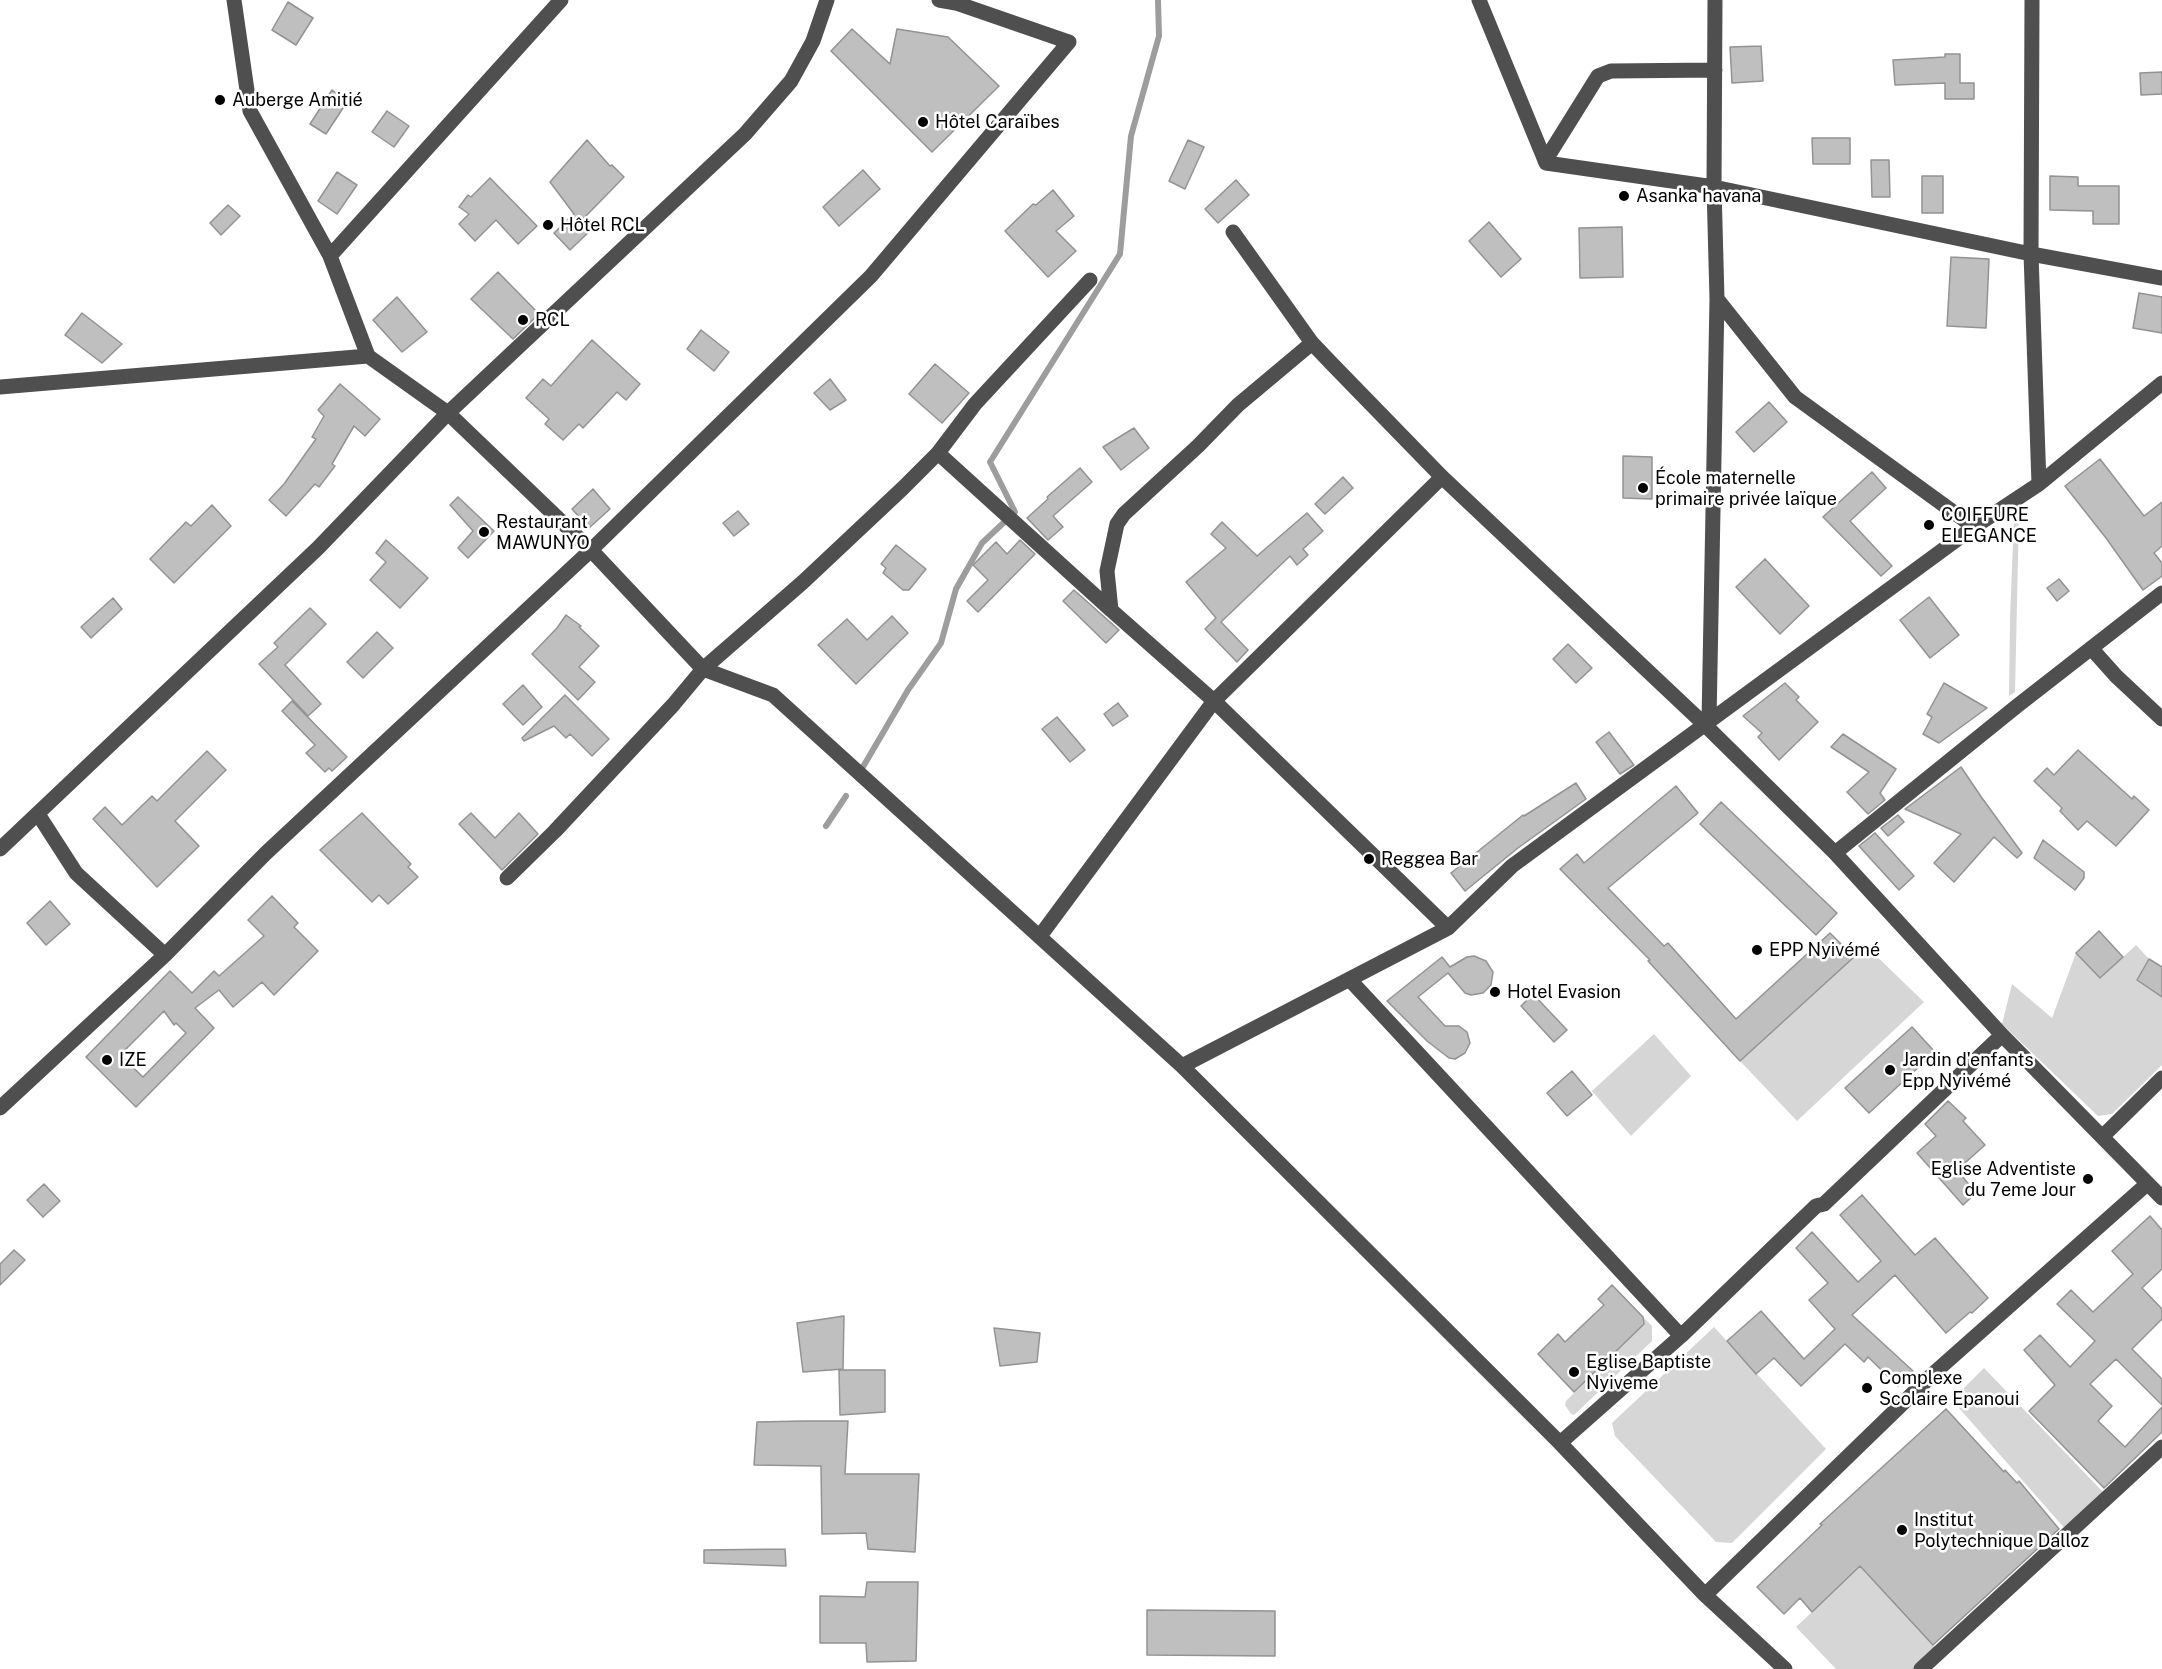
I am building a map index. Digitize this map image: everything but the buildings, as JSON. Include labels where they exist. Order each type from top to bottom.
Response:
[{"type":"street","points":[[234,0],[250,111],[330,256],[368,356],[448,413],[591,550],[704,669],[773,696],[1182,1066],[1560,1443],[1705,1595],[1785,1669]]},
{"type":"street","points":[[330,256],[561,0]]},
{"type":"street","points":[[0,849],[318,548],[448,413],[745,134],[791,81],[813,41],[827,0]]},
{"type":"street","points":[[0,1108],[165,955],[266,853],[591,550],[872,276],[1069,42],[958,2],[939,0]]},
{"type":"street","points":[[1479,0],[1545,161]]},
{"type":"street","points":[[1707,723],[1717,299],[1714,187],[1716,0]]},
{"type":"street","points":[[2032,0],[2031,254],[2039,484]]},
{"type":"street","points":[[1545,161],[1598,76],[1611,71],[1715,70]]},
{"type":"street","points":[[1545,161],[1714,187],[2031,254],[2162,278]]},
{"type":"street","points":[[1233,232],[1312,343],[1442,477],[1707,723],[1835,853],[2002,1035],[2162,1198]]},
{"type":"street","points":[[507,878],[555,831],[704,669],[803,582],[938,453],[975,404],[1090,280]]},
{"type":"street","points":[[1717,299],[1795,398],[1974,527]]},
{"type":"street","points":[[1111,610],[1107,571],[1117,524],[1124,514],[1198,446],[1238,405],[1312,343]]},
{"type":"street","points":[[0,387],[368,356]]},
{"type":"street","points":[[1182,1066],[1448,928],[1512,866],[1974,527],[2039,484],[2162,383]]},
{"type":"street","points":[[938,453],[1214,701],[1448,928]]},
{"type":"street","points":[[1040,936],[1214,701],[1442,477]]},
{"type":"street","points":[[1835,853],[2162,593]]},
{"type":"street","points":[[2091,648],[2116,676],[2162,719]]},
{"type":"street","points":[[38,814],[75,873],[165,955]]},
{"type":"street","points":[[1350,980],[1681,1336]]},
{"type":"street","points":[[1560,1443],[1681,1336],[1816,1206],[1824,1204],[2002,1035]]},
{"type":"street","points":[[2103,1136],[2162,1078]]},
{"type":"street","points":[[1705,1595],[1934,1373],[2147,1184]]},
{"type":"street","points":[[1921,1669],[2162,1449]]},
{"type":"street","points":[[1933,1669],[2162,1449]]},
{"type":"shaded area","points":[[2019,514],[2015,692],[2009,696],[2014,517]]},
{"type":"shaded area","points":[[2136,945],[2149,959],[2137,980],[2162,997],[2162,1065],[2112,1114],[2098,1116],[2002,1024],[2012,984],[2052,1018],[2076,953],[2101,978]]},
{"type":"shaded area","points":[[1866,946],[1924,1002],[1797,1121],[1740,1061]]},
{"type":"shaded area","points":[[1654,1034],[1691,1076],[1631,1136],[1592,1091]]},
{"type":"shaded area","points":[[1643,1317],[1652,1326],[1652,1341],[1574,1415],[1571,1414],[1565,1405],[1566,1401],[1643,1324]]},
{"type":"shaded area","points":[[1714,1327],[1826,1449],[1732,1543],[1716,1542],[1615,1436],[1612,1423]]},
{"type":"shaded area","points":[[1984,1368],[2103,1492],[2066,1530],[1952,1400]]},
{"type":"shaded area","points":[[1860,1567],[1939,1651],[1919,1669],[1836,1669],[1796,1627]]},
{"type":"waterway","points":[[860,772],[908,690],[941,643],[956,589],[982,543],[1015,512],[990,462],[1120,254],[1131,136],[1159,36],[1158,0]]},
{"type":"waterway","points":[[826,826],[846,796]]},
{"type":"place","name":"Auberge Amitié","points":[[220,100]]},
{"type":"place","name":"Hôtel Caraïbes","points":[[923,122]]},
{"type":"place","name":"Asanka havana","points":[[1624,196]]},
{"type":"place","name":"Hôtel RCL","points":[[548,225]]},
{"type":"place","name":"RCL","points":[[523,320]]},
{"type":"place","name":"École maternelle primaire privée laïque","points":[[1643,488]]},
{"type":"place","name":"COIFFURE ELEGANCE","points":[[1929,525]]},
{"type":"place","name":"Restaurant MAWUNYO","points":[[484,532]]},
{"type":"place","name":"Reggea Bar","points":[[1369,859]]},
{"type":"place","name":"EPP Nyivémé","points":[[1757,950]]},
{"type":"place","name":"Hotel Evasion","points":[[1495,992]]},
{"type":"place","name":"IZE","points":[[107,1060]]},
{"type":"place","name":"Jardin d'enfants Epp Nyivémé","points":[[1890,1070]]},
{"type":"place","name":"Eglise Adventiste du 7eme Jour","points":[[2088,1179]]},
{"type":"place","name":"Eglise Baptiste Nyiveme","points":[[1574,1372]]},
{"type":"place","name":"Complexe Scolaire Epanoui","points":[[1867,1388]]},
{"type":"place","name":"Institut Polytechnique Dalloz","points":[[1902,1530]]}]
